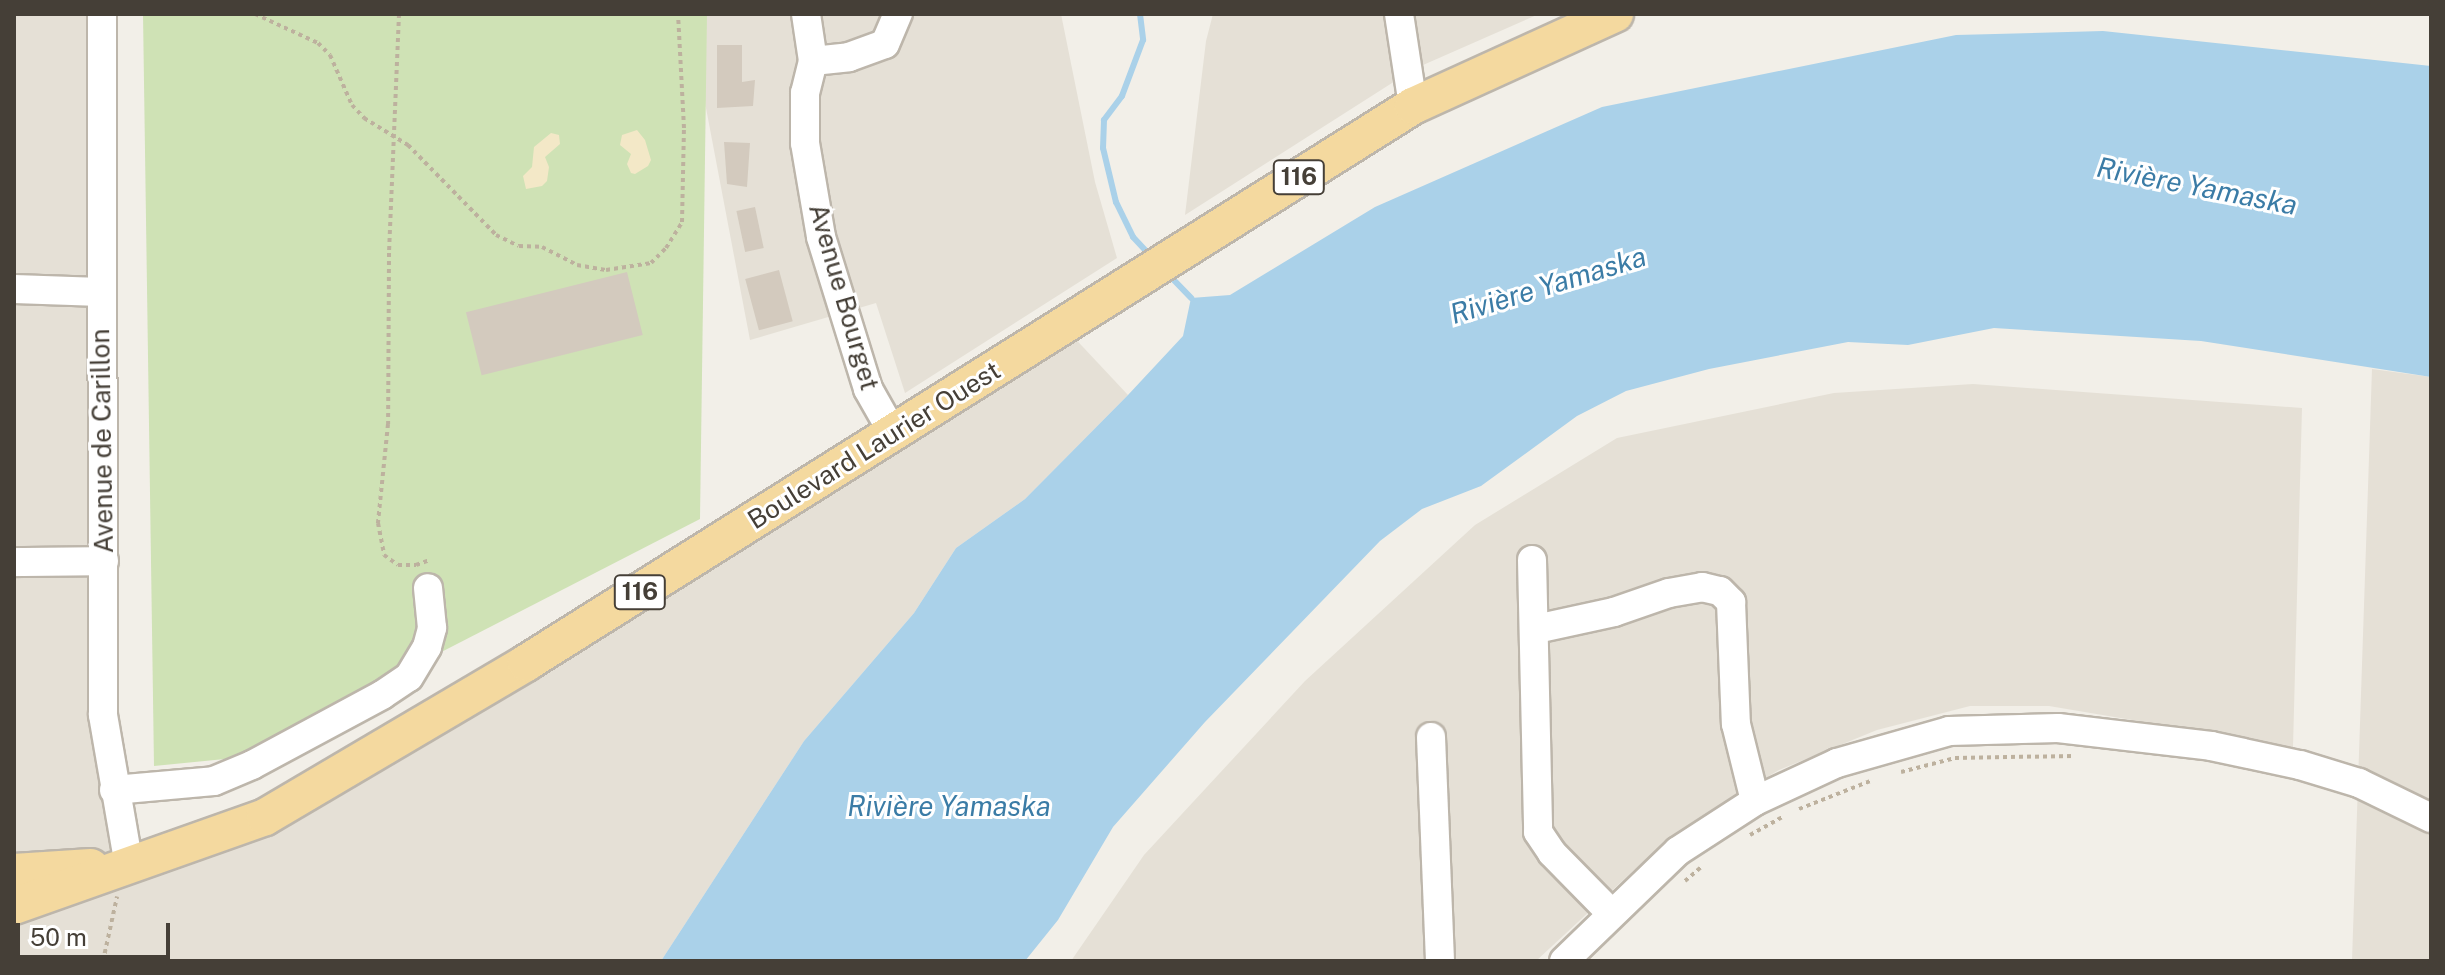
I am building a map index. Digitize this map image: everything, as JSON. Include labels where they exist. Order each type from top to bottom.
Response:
[{"type":"main road","name":"Boulevard Laurier Ouest","points":[[14,906],[265,817],[526,663],[1413,106],[1615,14]]},
{"type":"main road","name":"Boulevard Laurier Ouest","points":[[14,872],[129,865]]},
{"type":"street","name":"Avenue de Carillon","points":[[102,14],[103,715],[129,865]]},
{"type":"street","name":"Avenue Bourget","points":[[806,14],[813,61],[805,93],[805,143],[821,237],[868,389],[893,433]]},
{"type":"street","points":[[813,61],[849,57],[885,44],[898,14]]},
{"type":"street","points":[[1399,14],[1413,106]]},
{"type":"street","points":[[14,289],[101,292]]},
{"type":"street","points":[[1532,560],[1536,629],[1535,814],[1538,832],[1552,853],[1611,913]]},
{"type":"street","points":[[14,562],[104,561]]},
{"type":"street","points":[[114,790],[214,781],[252,765],[382,695],[409,677],[427,647],[432,628],[429,574]]},
{"type":"street","points":[[1536,629],[1614,612],[1669,593],[1702,587],[1720,591],[1731,602],[1736,724],[1755,801]]},
{"type":"street","points":[[1564,961],[1678,851],[1755,801],[1837,763],[1949,731],[2058,728],[2211,746],[2300,765],[2359,783],[2431,818]]},
{"type":"street","points":[[1431,737],[1440,961]]},
{"type":"path","points":[[255,14],[318,43],[330,55],[352,105],[364,118],[397,138],[433,169],[496,235],[519,246],[542,247],[593,269],[651,263],[666,248],[685,212],[678,14]]},
{"type":"path","points":[[399,14],[397,138],[389,253],[388,424],[378,523],[384,555],[398,565],[416,565],[429,574]]},
{"type":"path","points":[[1894,774],[1955,758],[2076,756]]},
{"type":"path","points":[[1739,842],[1789,813],[1878,778]]},
{"type":"path","points":[[103,961],[115,902],[129,865]]},
{"type":"path","points":[[1683,882],[1704,865]]},
{"type":"shaded area","points":[[14,14],[107,14],[101,742],[137,852],[449,719],[1068,331],[1128,395],[1025,499],[956,548],[914,613],[804,741],[661,961],[14,961]]},
{"type":"shaded area","points":[[694,14],[1061,14],[1095,182],[1117,258],[905,393],[876,303],[750,340],[691,29]]},
{"type":"shaded area","points":[[1213,14],[1539,14],[1414,69],[1185,215],[1206,41]]},
{"type":"shaded area","points":[[2372,369],[2431,377],[2431,961],[2352,961]]},
{"type":"shaded area","points":[[1973,384],[2302,408],[2293,747],[2049,706],[1970,706],[1877,730],[1779,770],[1713,809],[1634,870],[1536,961],[1071,961],[1144,855],[1305,681],[1475,525],[1617,438],[1834,393]]},
{"type":"green space","points":[[143,14],[707,14],[700,519],[235,758],[154,766]]},
{"type":"sand","points":[[637,130],[645,140],[651,160],[648,166],[635,174],[631,173],[627,164],[631,154],[620,145],[622,135]]},
{"type":"sand","points":[[551,133],[559,135],[560,144],[545,157],[549,167],[547,181],[542,186],[526,189],[523,176],[532,167],[534,147]]},
{"type":"water","name":"Rivière Yamaska","points":[[2103,31],[2431,66],[2431,377],[2201,341],[1994,328],[1908,345],[1848,342],[1709,369],[1626,391],[1577,416],[1481,486],[1422,509],[1380,541],[1205,722],[1113,827],[1058,920],[1025,961],[661,961],[804,741],[914,613],[956,548],[1025,499],[1128,395],[1183,336],[1191,298],[1230,295],[1375,207],[1602,107],[1956,35]]},
{"type":"building","points":[[717,45],[742,45],[742,82],[755,80],[753,106],[717,108]]},
{"type":"building","points":[[724,142],[750,143],[747,187],[727,184]]},
{"type":"building","points":[[755,207],[764,248],[745,252],[736,211]]},
{"type":"building","points":[[779,270],[793,321],[759,330],[745,279]]},
{"type":"building","points":[[627,272],[643,335],[482,375],[466,312]]},
{"type":"waterway","points":[[1140,14],[1143,40],[1122,96],[1104,120],[1103,148],[1116,202],[1133,237],[1151,256]]},
{"type":"waterway","points":[[1167,273],[1191,298]]}]
